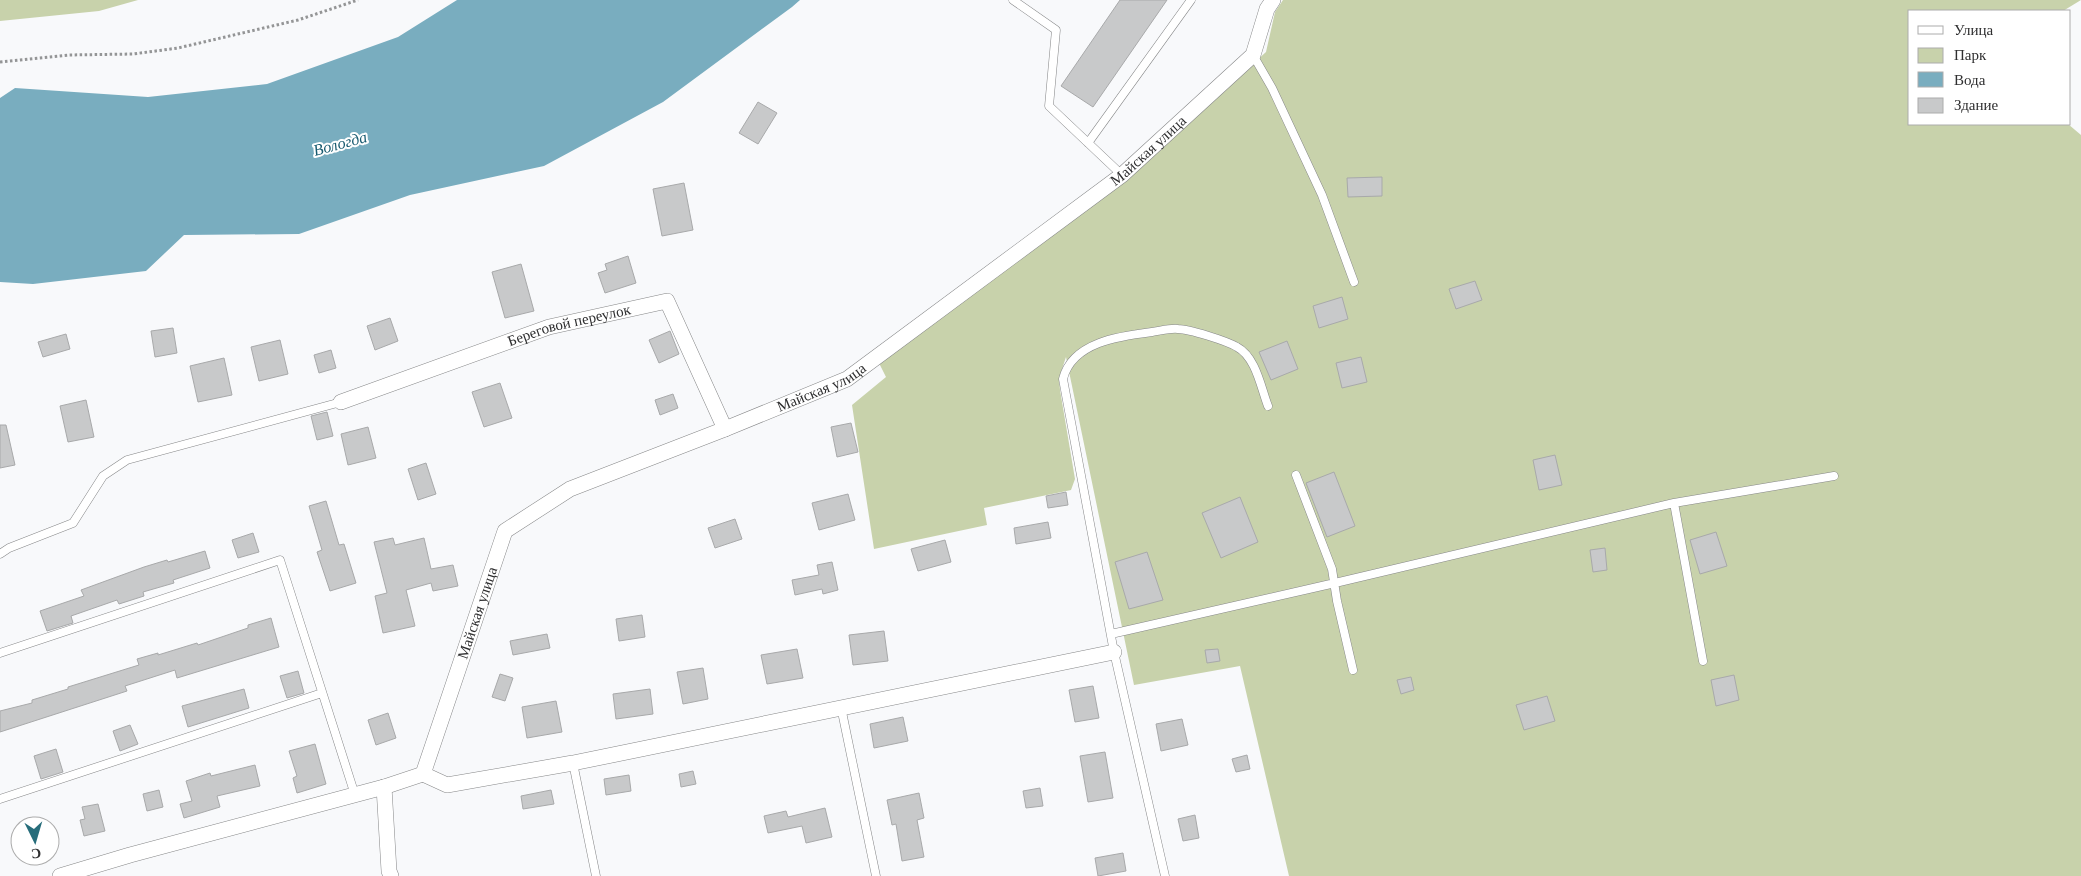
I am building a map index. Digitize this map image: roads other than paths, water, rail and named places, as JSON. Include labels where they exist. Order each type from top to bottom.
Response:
[{"type":"street","points":[[1253,55],[1267,9],[1273,0]]},
{"type":"street","name":"Майская улица","points":[[422,774],[505,530],[570,489],[847,379],[1122,175],[1253,55]]},
{"type":"street","name":"Береговой переулок","points":[[341,402],[549,327],[667,301],[725,429]]},
{"type":"street","points":[[60,876],[130,854],[384,787],[422,774],[447,785],[573,763],[1114,652]]},
{"type":"street","points":[[384,787],[391,876]]},
{"type":"lane","points":[[1013,0],[1056,30],[1049,106],[1122,175]]},
{"type":"lane","points":[[1088,143],[1191,0]]},
{"type":"lane","points":[[1253,55],[1272,88],[1322,195],[1354,282]]},
{"type":"lane","points":[[1164,876],[1114,652],[1063,379],[1071,360],[1092,346],[1119,336],[1179,329],[1238,347],[1253,364],[1268,406]]},
{"type":"lane","points":[[0,554],[8,548],[74,523],[103,476],[127,460],[341,402]]},
{"type":"lane","points":[[1296,475],[1332,569],[1337,601],[1353,670]]},
{"type":"lane","points":[[1111,634],[1674,503],[1834,476]]},
{"type":"lane","points":[[1674,503],[1703,661]]},
{"type":"lane","points":[[0,653],[280,560],[355,795]]},
{"type":"lane","points":[[0,799],[322,693]]},
{"type":"lane","points":[[841,707],[876,876]]},
{"type":"lane","points":[[573,763],[596,876]]},
{"type":"water","name":"Вологда","points":[[457,0],[800,0],[663,102],[544,166],[410,195],[299,234],[184,235],[146,271],[33,284],[0,282],[0,98],[15,88],[148,97],[267,84],[398,37]]}]
